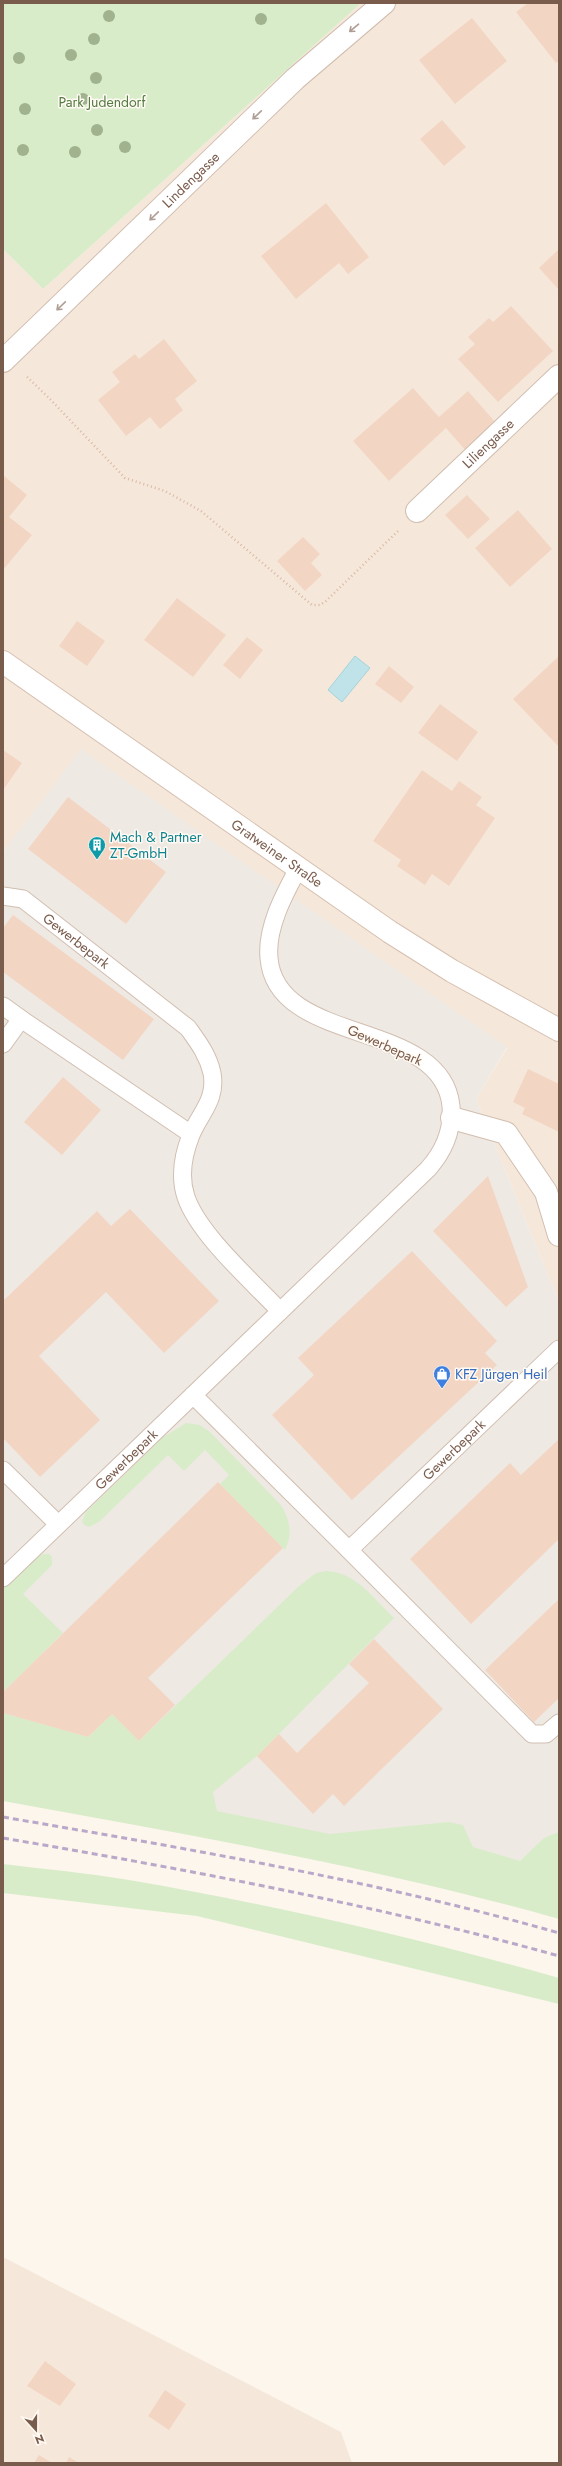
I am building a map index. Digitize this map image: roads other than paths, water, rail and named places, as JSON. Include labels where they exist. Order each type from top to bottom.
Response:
[{"type":"street","name":"Lindengasse","points":[[5,360],[294,79],[384,3]]},
{"type":"street","name":"Liliengasse","points":[[417,511],[559,376]]},
{"type":"street","name":"Gratweiner Straße","points":[[3,662],[299,867],[390,932],[452,972],[559,1030]]},
{"type":"street","points":[[452,1118],[506,1133],[546,1192],[559,1235]]},
{"type":"lane","name":"Gewerbepark","points":[[3,1578],[428,1169],[442,1153],[452,1118],[450,1098],[443,1082],[430,1066],[413,1055],[388,1043],[312,1014],[295,1003],[277,983],[269,958],[270,940],[281,904],[299,867]]},
{"type":"lane","name":"Gewerbepark","points":[[3,896],[7,894],[23,899],[188,1028],[205,1052],[212,1074],[210,1103],[191,1134],[181,1168],[186,1197],[204,1230],[280,1311]]},
{"type":"lane","points":[[3,1006],[191,1134]]},
{"type":"lane","points":[[3,1044],[21,1019]]},
{"type":"lane","name":"Gewerbepark","points":[[349,1550],[559,1349]]},
{"type":"lane","points":[[193,1395],[532,1734],[546,1734],[559,1723]]},
{"type":"lane","points":[[3,1470],[58,1524]]},
{"type":"water","points":[[355,656],[370,668],[342,702],[328,690]]},
{"type":"railway","points":[[3,1817],[213,1854],[352,1882],[422,1897],[559,1933]]},
{"type":"railway","points":[[3,1838],[282,1890],[421,1921],[559,1956]]},
{"type":"place","name":"Mach & Partner ZT-GmbH","points":[[97,860]]},
{"type":"place","name":"KFZ Jürgen Heil","points":[[442,1389]]},
{"type":"park label","name":"Park Judendorf","points":[[102,102]]}]
